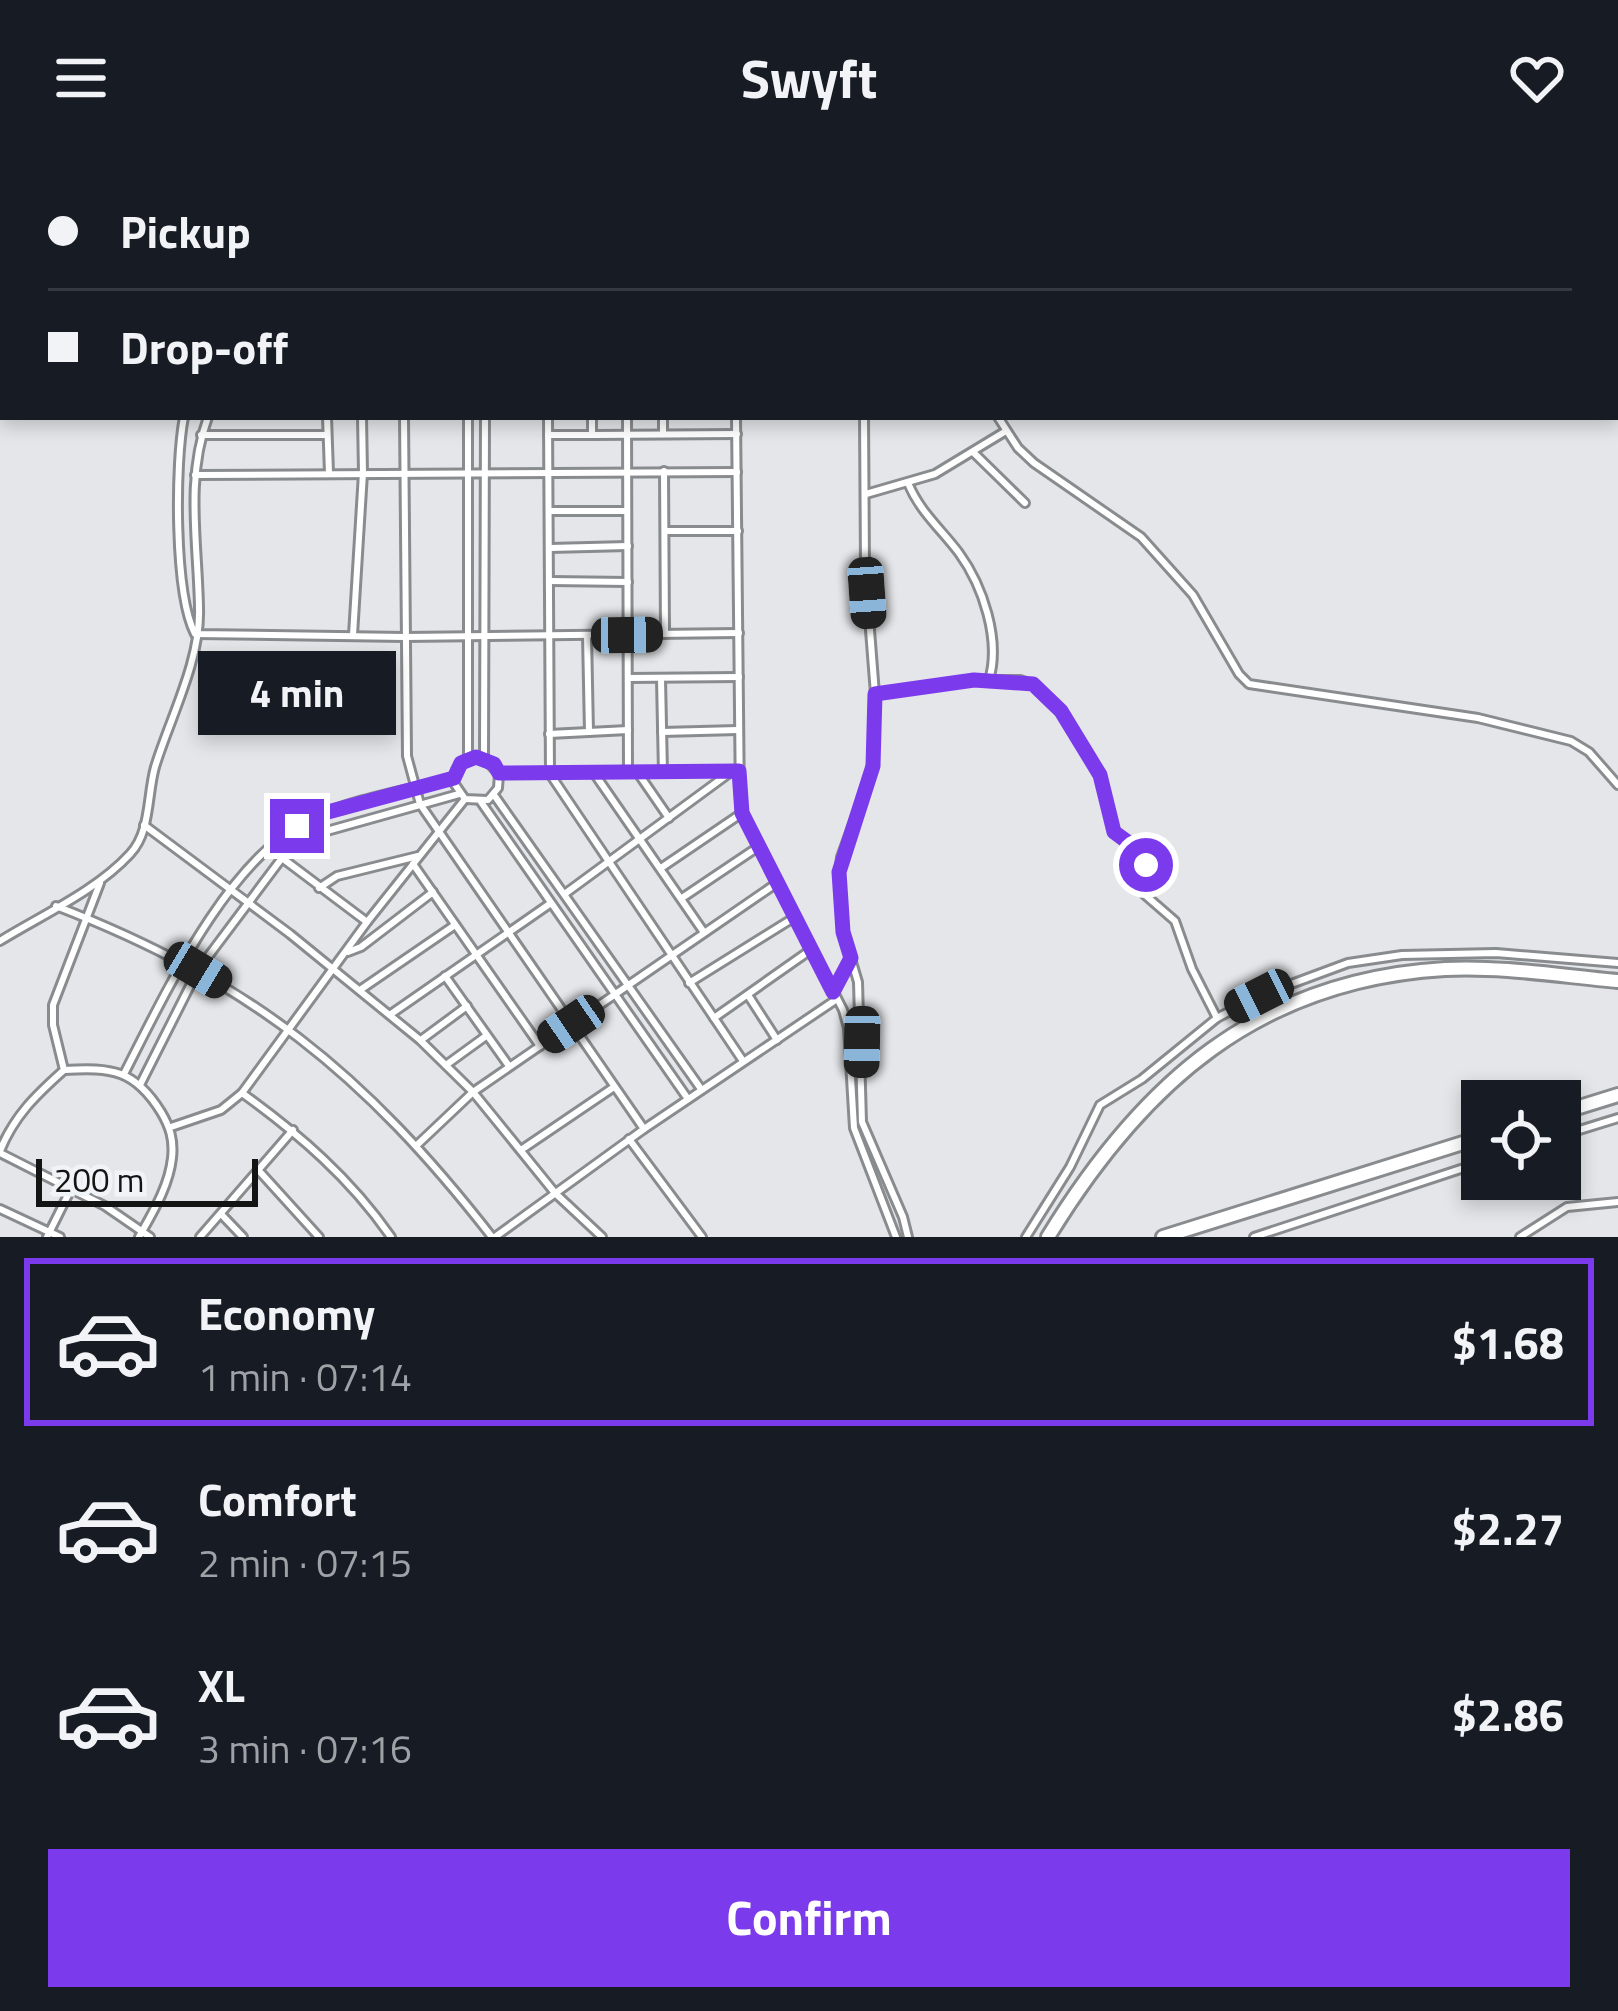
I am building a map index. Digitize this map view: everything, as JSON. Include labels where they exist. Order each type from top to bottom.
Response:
[{"type":"highway","points":[[1048,1237],[1101,1155],[1168,1082],[1226,1037],[1284,1007],[1354,982],[1449,969],[1618,981]]},
{"type":"highway","points":[[1581,1106],[1618,1095]]},
{"type":"highway","points":[[1163,1237],[1461,1144]]},
{"type":"street","points":[[184,420],[176,477],[183,595],[195,634]]},
{"type":"street","points":[[0,941],[101,879],[130,855],[144,826],[152,778],[181,697],[200,610],[194,476],[207,420]]},
{"type":"street","points":[[326,420],[328,474]]},
{"type":"street","points":[[353,636],[362,420]]},
{"type":"street","points":[[404,420],[406,756],[413,789],[644,1129]]},
{"type":"street","points":[[468,420],[468,759]]},
{"type":"street","points":[[485,420],[484,758],[499,773],[735,771]]},
{"type":"street","points":[[548,420],[550,774],[743,1061]]},
{"type":"street","points":[[592,420],[592,435]]},
{"type":"street","points":[[627,420],[628,730],[633,773],[669,818]]},
{"type":"street","points":[[663,420],[663,434]]},
{"type":"street","points":[[736,420],[739,677],[735,771],[742,813],[848,1028],[854,1128],[896,1237]]},
{"type":"street","points":[[864,420],[865,566],[875,694],[873,766],[839,872],[843,932],[859,982],[862,1122],[881,1174],[904,1217],[908,1237]]},
{"type":"street","points":[[1000,420],[1034,463],[1141,537],[1193,595],[1210,630],[1249,685],[1478,718],[1571,740],[1618,785]]},
{"type":"street","points":[[866,494],[908,483],[974,453],[1006,431]]},
{"type":"street","points":[[548,435],[737,434]]},
{"type":"street","points":[[202,435],[327,436]]},
{"type":"street","points":[[974,453],[1025,503]]},
{"type":"street","points":[[664,471],[665,634]]},
{"type":"street","points":[[194,476],[737,472]]},
{"type":"street","points":[[908,483],[917,504],[958,552],[991,618],[994,659],[989,680]]},
{"type":"street","points":[[549,512],[628,511]]},
{"type":"street","points":[[664,531],[738,531]]},
{"type":"street","points":[[550,548],[628,545]]},
{"type":"street","points":[[550,581],[628,582]]},
{"type":"street","points":[[195,634],[739,633]]},
{"type":"street","points":[[587,635],[589,731]]},
{"type":"street","points":[[628,678],[739,677]]},
{"type":"street","points":[[661,679],[663,773]]},
{"type":"street","points":[[875,694],[989,680],[1033,684],[1061,711],[1103,780],[1114,832],[1145,859],[1145,896],[1175,921],[1217,1018]]},
{"type":"street","points":[[549,734],[628,730]]},
{"type":"street","points":[[662,732],[738,730]]},
{"type":"street","points":[[462,796],[454,778],[461,763],[484,758]]},
{"type":"street","points":[[566,893],[735,771]]},
{"type":"street","points":[[481,802],[494,795],[499,773]]},
{"type":"street","points":[[594,773],[704,931]]},
{"type":"street","points":[[124,1074],[182,962],[273,843],[328,812],[454,778]]},
{"type":"street","points":[[494,795],[701,1089]]},
{"type":"street","points":[[171,1128],[221,1110],[242,1093],[462,796]]},
{"type":"street","points":[[141,1084],[198,970],[282,858],[316,834],[462,796],[481,802],[688,1099]]},
{"type":"street","points":[[661,868],[742,813]]},
{"type":"street","points":[[144,826],[334,968],[420,1040],[472,1092],[555,1193],[602,1237]]},
{"type":"street","points":[[682,898],[758,848]]},
{"type":"street","points":[[320,888],[337,876],[420,856]]},
{"type":"street","points":[[282,858],[367,922]]},
{"type":"street","points":[[413,864],[540,1046]]},
{"type":"street","points":[[64,1070],[53,1005],[101,879]]},
{"type":"street","points":[[417,1145],[472,1092],[777,883]]},
{"type":"street","points":[[344,953],[361,947],[433,892]]},
{"type":"street","points":[[391,1014],[550,903]]},
{"type":"street","points":[[56,907],[198,970],[288,1028],[344,1072],[417,1145],[494,1237],[835,995],[851,958]]},
{"type":"street","points":[[689,983],[795,916]]},
{"type":"street","points":[[360,990],[455,925]]},
{"type":"street","points":[[714,1018],[812,949]]},
{"type":"street","points":[[1026,1237],[1077,1155],[1100,1105],[1142,1079],[1217,1018],[1284,984],[1375,958],[1463,952],[1618,963]]},
{"type":"street","points":[[446,976],[509,1067]]},
{"type":"street","points":[[748,995],[777,1040]]},
{"type":"street","points":[[420,1040],[466,1006]]},
{"type":"street","points":[[446,1065],[486,1036]]},
{"type":"street","points":[[141,1234],[169,1173],[171,1128],[141,1084],[124,1074],[90,1068],[64,1070],[23,1109],[0,1152],[71,1190],[141,1234],[150,1237]]},
{"type":"street","points":[[520,1150],[614,1087]]},
{"type":"street","points":[[242,1093],[336,1168],[387,1236]]},
{"type":"street","points":[[1581,1129],[1618,1118]]},
{"type":"street","points":[[200,1237],[293,1130]]},
{"type":"street","points":[[629,1139],[702,1237]]},
{"type":"street","points":[[1254,1237],[1461,1169]]},
{"type":"street","points":[[260,1172],[319,1237]]},
{"type":"street","points":[[48,1234],[71,1190]]},
{"type":"street","points":[[1520,1237],[1567,1207],[1618,1202]]},
{"type":"street","points":[[0,1209],[60,1237]]},
{"type":"street","points":[[221,1214],[243,1237]]},
{"type":"route","points":[[297,826],[328,812],[454,778],[461,763],[476,757],[494,764],[499,773],[739,771],[742,813],[833,992],[851,958],[843,932],[839,872],[873,766],[875,694],[974,680],[1020,680],[1037,686],[1061,711],[1103,780],[1114,832],[1136,848],[1146,865]]}]
